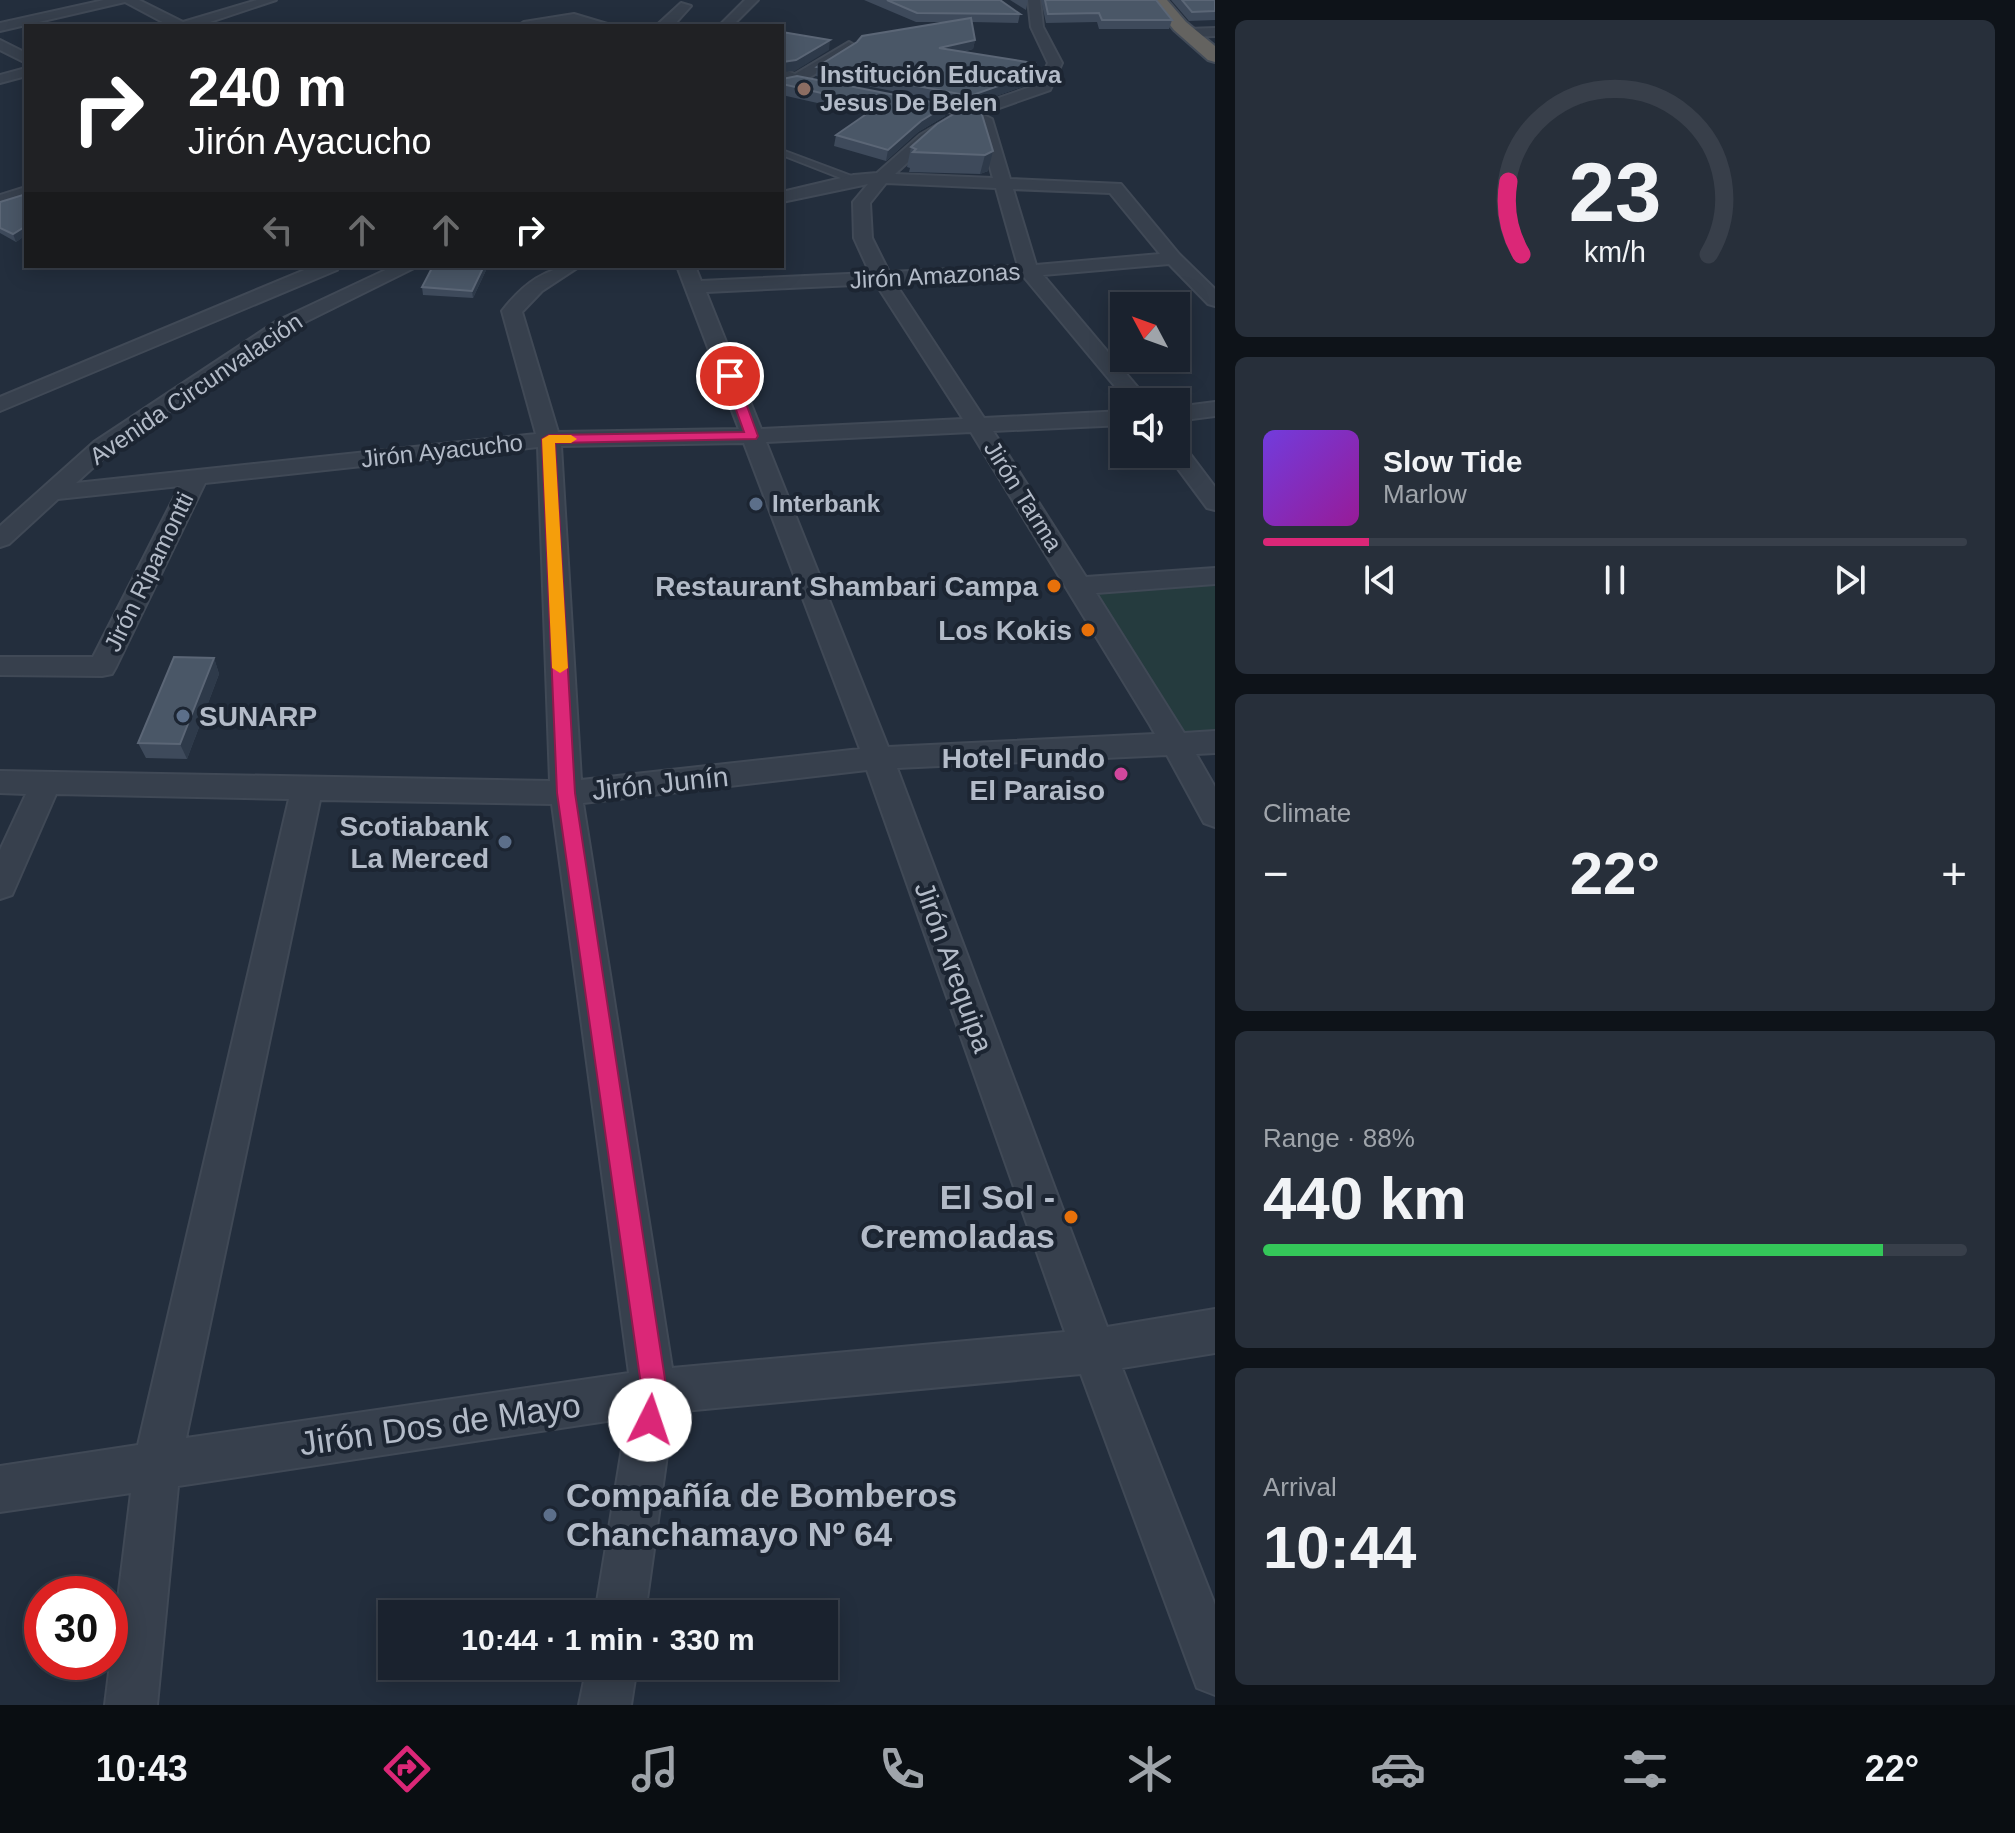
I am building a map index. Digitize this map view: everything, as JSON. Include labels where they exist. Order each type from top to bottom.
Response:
[{"type":"highway","points":[[1158,0],[1188,33],[1215,56]]},
{"type":"street","points":[[0,27],[120,0]]},
{"type":"street","points":[[130,0],[178,24]]},
{"type":"street","points":[[242,0],[256,5]]},
{"type":"street","points":[[189,24],[270,0]]},
{"type":"street","points":[[727,24],[752,0]]},
{"type":"street","points":[[1034,0],[1037,27]]},
{"type":"street","points":[[668,24],[685,6]]},
{"type":"street","points":[[51,15],[67,24]]},
{"type":"street","points":[[536,24],[574,18],[600,24]]},
{"type":"street","points":[[1024,18],[1037,27]]},
{"type":"street","name":"Jirón Tarma","points":[[1037,27],[1055,63],[1045,87],[949,123],[882,178],[861,202],[863,238],[882,278],[1079,586],[1215,815]]},
{"type":"street","points":[[1188,33],[1215,32]]},
{"type":"street","points":[[0,44],[24,58]]},
{"type":"street","points":[[787,79],[849,46]]},
{"type":"street","points":[[0,79],[24,73]]},
{"type":"street","points":[[787,79],[825,86]]},
{"type":"street","points":[[942,108],[984,119],[1029,271],[1127,388]]},
{"type":"street","points":[[784,197],[854,180],[882,178],[1115,188],[1173,258],[1215,300]]},
{"type":"street","points":[[0,201],[24,193]]},
{"type":"street","name":"Jirón Amazonas","points":[[691,276],[882,278],[1029,271],[1173,258]]},
{"type":"street","points":[[244,300],[297,268]]},
{"type":"street","points":[[0,405],[325,268]]},
{"type":"street","name":"Avenida Circunvalación","points":[[0,539],[102,447],[284,325],[405,268]]},
{"type":"street","points":[[568,268],[535,287],[512,311],[549,439],[566,793],[654,1392],[622,1600]]},
{"type":"street","name":"Jirón Arequipa","points":[[691,276],[878,758],[1094,1351],[1215,1670]]},
{"type":"street","points":[[1190,412],[1215,409]]},
{"type":"street","name":"Jirón Ayacucho","points":[[50,493],[549,439],[752,436],[1110,419]]},
{"type":"street","points":[[1189,468],[1215,503]]},
{"type":"street","name":"Jirón Ripamontti","points":[[0,666],[102,667],[196,477]]},
{"type":"street","points":[[1079,586],[1215,576]]},
{"type":"street","name":"Jirón Junín","points":[[0,782],[566,793],[878,758],[1215,742]]},
{"type":"street","points":[[0,886],[46,783]]},
{"type":"street","points":[[131,1705],[157,1465],[307,788]]},
{"type":"street","name":"Jirón Dos de Mayo","points":[[0,1489],[654,1392],[1094,1351],[1215,1331]]},
{"type":"street","points":[[605,1705],[609,1680]]},
{"type":"lane","points":[[784,153],[854,180]]},
{"type":"green space","points":[[1215,576],[1215,742],[1175,744],[1079,586]]},
{"type":"building","points":[[887,0],[1000,0],[1020,14],[917,13]]},
{"type":"building","points":[[1045,0],[1156,0],[1172,20],[1102,20],[1099,13],[1048,14]]},
{"type":"building","points":[[1182,0],[1215,0],[1215,11],[1192,12]]},
{"type":"building","points":[[971,18],[975,40],[939,48],[1034,63],[1020,72],[1032,74],[970,96],[817,67],[862,36]]},
{"type":"building","points":[[784,32],[830,40],[796,60],[784,62]]},
{"type":"building","points":[[797,76],[947,105],[921,121],[888,150],[836,135],[878,106],[784,84],[784,79]]},
{"type":"building","points":[[974,102],[979,105],[993,151],[985,155],[913,152],[916,149],[911,147],[937,124]]},
{"type":"building","points":[[24,195],[24,227],[13,234],[0,228],[0,202]]},
{"type":"building","points":[[432,268],[483,268],[472,291],[422,287]]},
{"type":"building","points":[[174,657],[214,658],[180,744],[138,743]]},
{"type":"slow traffic","points":[[560,668],[549,439],[571,439]]},
{"type":"place","name":"Institución Educativa Jesus De Belen","points":[[804,89]]},
{"type":"place","name":"Interbank","points":[[756,504]]},
{"type":"place","name":"Restaurant Shambari Campa","points":[[1054,586]]},
{"type":"place","name":"Los Kokis","points":[[1088,630]]},
{"type":"place","name":"SUNARP","points":[[183,716]]},
{"type":"place","name":"Hotel Fundo El Paraiso","points":[[1121,774]]},
{"type":"place","name":"Scotiabank La Merced","points":[[505,842]]},
{"type":"place","name":"El Sol - Cremoladas","points":[[1071,1217]]},
{"type":"place","name":"Compañía de Bomberos Chanchamayo Nº 64","points":[[550,1515]]},
{"type":"route","points":[[650,1420],[654,1392],[566,793],[549,439],[752,436],[730,376]]}]
